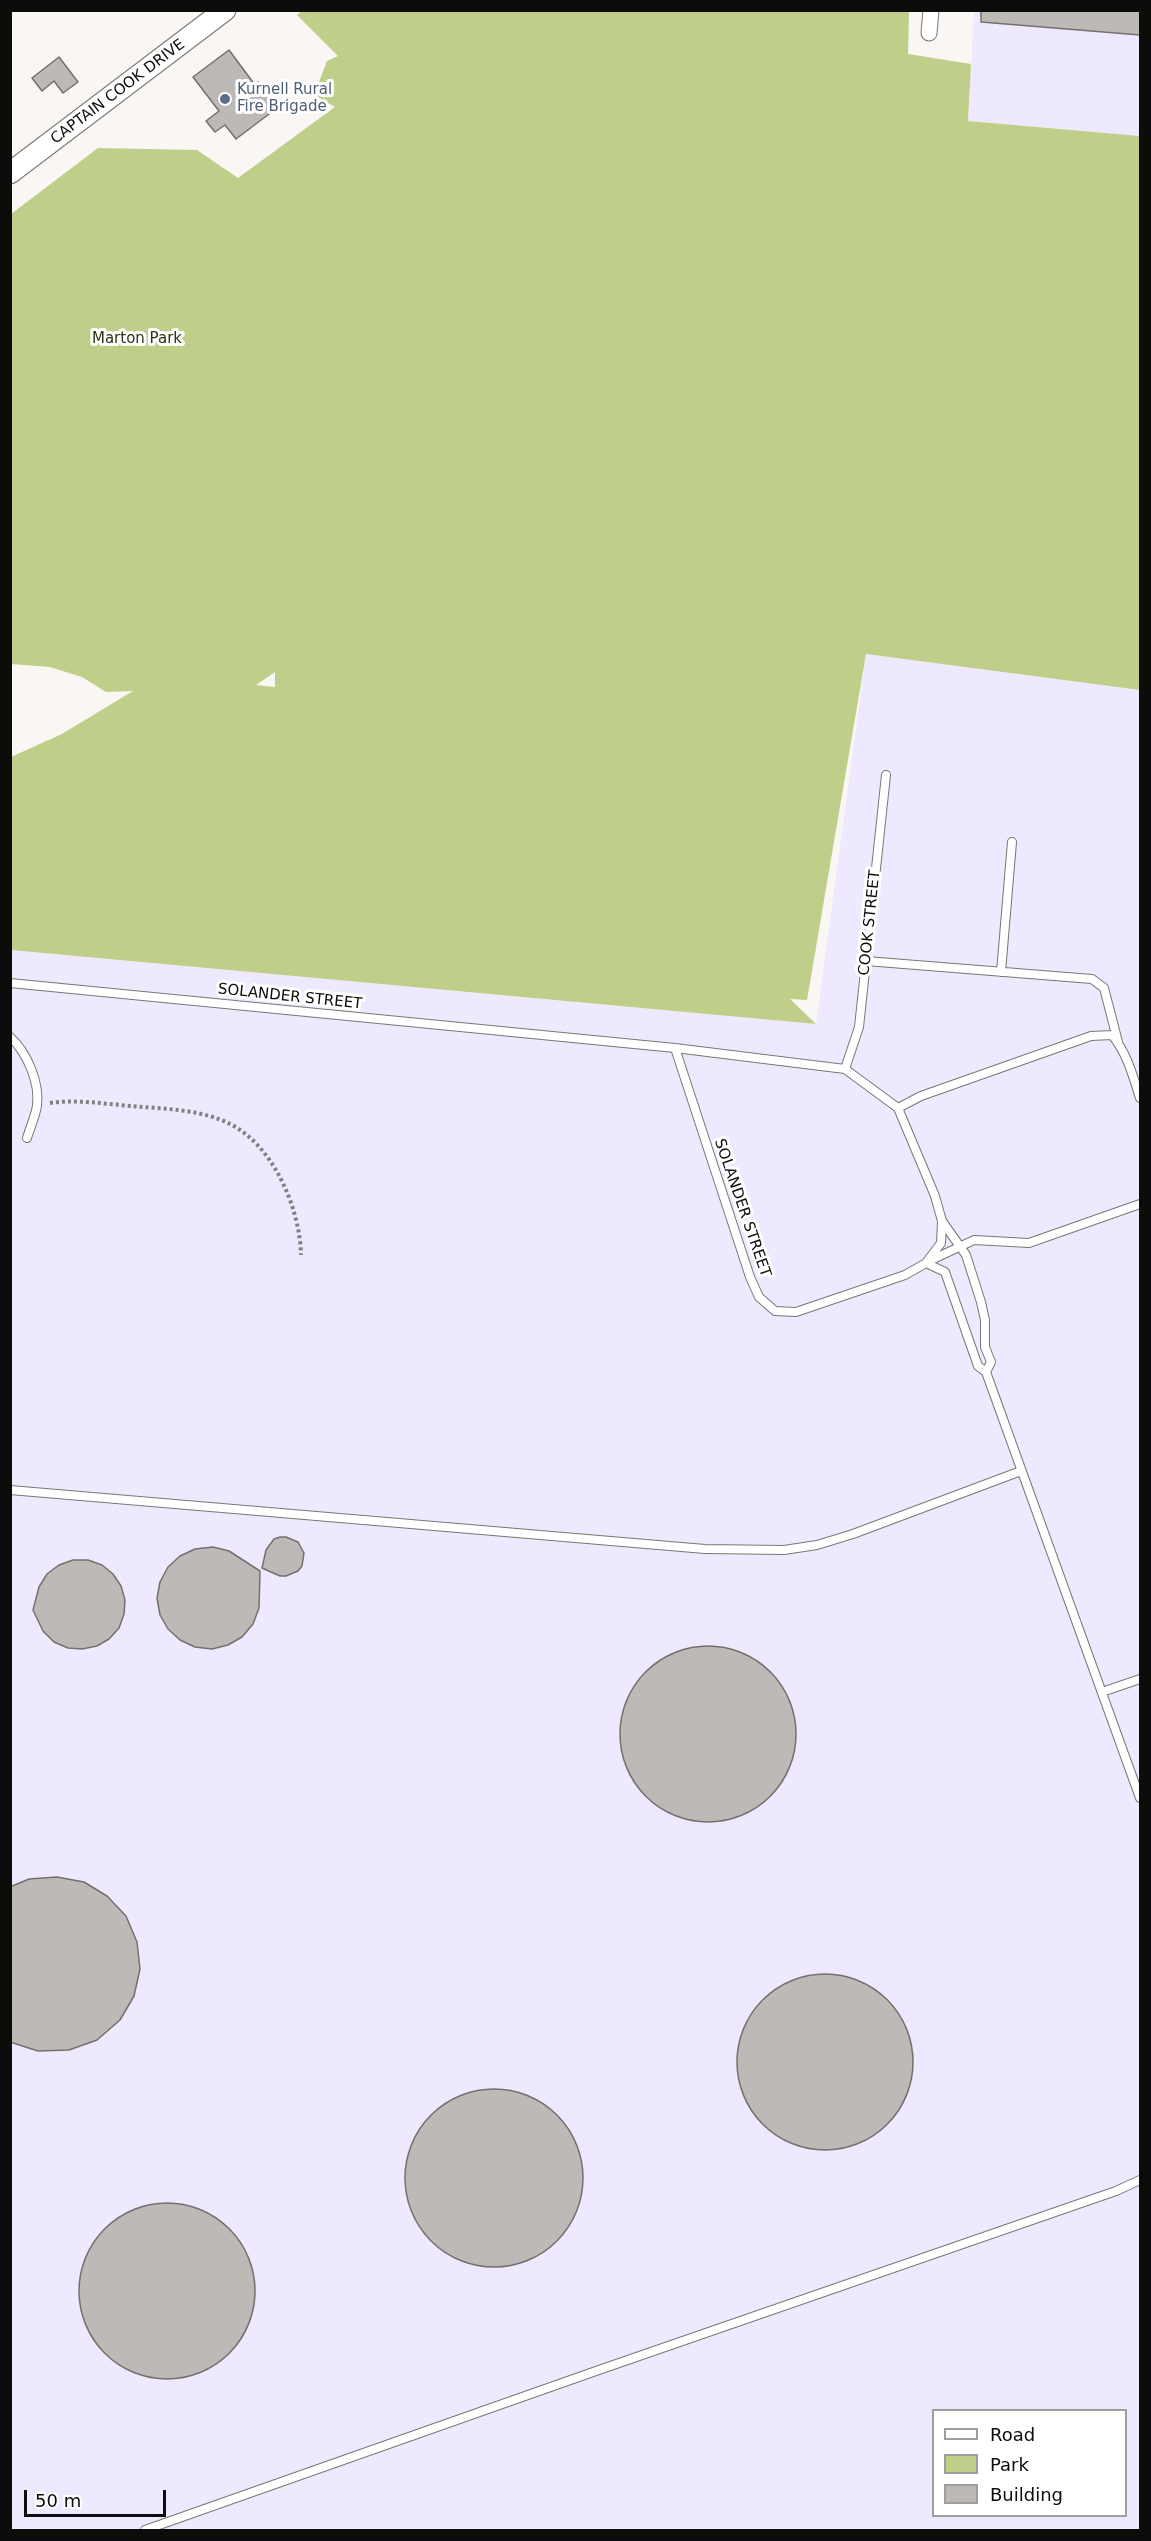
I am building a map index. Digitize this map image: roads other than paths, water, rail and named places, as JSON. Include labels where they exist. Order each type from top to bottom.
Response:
[{"type":"main road","name":"CAPTAIN COOK DRIVE","points":[[10,173],[225,10]]},
{"type":"street","points":[[929,33],[931,10]]},
{"type":"lane","name":"COOK STREET","points":[[845,1069],[859,1027],[885,775]]},
{"type":"lane","points":[[1001,972],[1012,842]]},
{"type":"lane","points":[[866,961],[1092,979],[1104,988],[1118,1042]]},
{"type":"lane","name":"SOLANDER STREET","points":[[10,983],[675,1048],[845,1069],[898,1108]]},
{"type":"lane","points":[[1140,1098],[1123,1049],[1112,1035],[1091,1036],[921,1096],[898,1108],[935,1196],[942,1221],[941,1243],[926,1263],[945,1272],[978,1366],[986,1372],[1140,1798]]},
{"type":"lane","points":[[10,1037],[18,1044],[31,1065],[37,1105],[27,1138]]},
{"type":"lane","name":"SOLANDER STREET","points":[[675,1048],[750,1277],[759,1297],[775,1311],[796,1312],[905,1275],[975,1240],[1029,1243],[1140,1204]]},
{"type":"lane","points":[[942,1221],[966,1255],[985,1320],[985,1347],[991,1362],[986,1372]]},
{"type":"lane","points":[[10,1490],[705,1549],[784,1550],[817,1545],[854,1534],[1021,1471]]},
{"type":"lane","points":[[1102,1692],[1140,1679]]},
{"type":"lane","points":[[146,2530],[529,2394],[1116,2191],[1140,2180]]},
{"type":"place","name":"Kurnell Rural Fire Brigade","points":[[225,99]]},
{"type":"park label","name":"Marton Park","points":[[137,339]]}]
